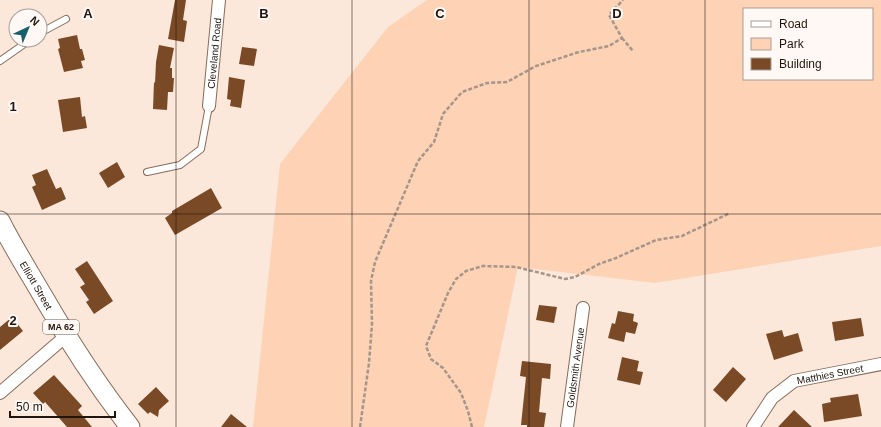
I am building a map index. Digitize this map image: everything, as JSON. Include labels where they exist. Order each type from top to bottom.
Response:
[{"type":"main road","name":"Elliott Street","points":[[0,221],[66,336],[94,378],[130,427]]},
{"type":"street","name":"Cleveland Road","points":[[209,106],[219,0]]},
{"type":"street","name":"Goldsmith Avenue","points":[[567,427],[583,308]]},
{"type":"street","points":[[0,393],[66,336]]},
{"type":"street","name":"Matthies Street","points":[[753,427],[772,398],[794,381],[881,364]]},
{"type":"lane","points":[[48,29],[66,19]]},
{"type":"lane","points":[[0,61],[19,48]]},
{"type":"lane","points":[[147,172],[180,165],[201,149],[209,106]]},
{"type":"path","points":[[623,0],[609,15],[622,38],[634,51]]},
{"type":"path","points":[[360,427],[369,363],[372,324],[371,281],[375,262],[418,161],[434,142],[443,114],[462,92],[487,83],[507,82],[536,66],[579,52],[609,46],[622,38]]},
{"type":"path","points":[[472,427],[461,393],[443,368],[431,359],[426,346],[448,293],[456,279],[466,271],[483,266],[516,267],[565,279],[575,277],[599,264],[656,240],[682,236],[730,213]]},
{"type":"green space","points":[[427,0],[881,0],[881,246],[655,283],[518,267],[484,427],[253,427],[280,164],[388,27]]},
{"type":"building","points":[[175,0],[186,0],[183,20],[187,21],[184,42],[168,39]]},
{"type":"building","points":[[77,35],[80,49],[82,49],[85,60],[81,61],[83,68],[64,72],[58,49],[60,48],[58,39]]},
{"type":"building","points":[[159,45],[174,48],[170,68],[172,68],[172,78],[174,78],[173,92],[168,92],[167,110],[153,109],[154,82],[155,83],[156,62]]},
{"type":"building","points":[[242,47],[257,49],[254,66],[239,64]]},
{"type":"building","points":[[229,77],[245,80],[241,108],[230,106],[231,100],[227,99]]},
{"type":"building","points":[[80,97],[82,117],[85,116],[87,128],[63,132],[58,100]]},
{"type":"building","points":[[117,162],[125,177],[108,188],[99,173]]},
{"type":"building","points":[[47,169],[56,189],[61,187],[66,199],[42,210],[32,187],[36,185],[32,175]]},
{"type":"building","points":[[211,188],[222,208],[175,235],[165,218],[172,213],[172,211]]},
{"type":"building","points":[[87,261],[113,301],[94,314],[86,302],[89,300],[80,287],[85,284],[75,269]]},
{"type":"building","points":[[539,305],[557,307],[554,323],[536,320]]},
{"type":"building","points":[[618,311],[634,314],[633,321],[638,323],[635,334],[626,332],[624,342],[608,338],[612,323],[615,324]]},
{"type":"building","points":[[12,317],[23,331],[0,350],[0,327]]},
{"type":"building","points":[[861,318],[864,336],[835,341],[832,322]]},
{"type":"building","points":[[782,330],[784,337],[798,333],[803,351],[774,360],[766,334]]},
{"type":"building","points":[[622,357],[639,361],[637,371],[643,372],[640,385],[617,380]]},
{"type":"building","points":[[522,361],[551,364],[550,379],[542,378],[539,412],[546,413],[544,427],[527,427],[527,425],[521,425],[526,377],[520,376]]},
{"type":"building","points":[[733,367],[746,379],[726,402],[713,390]]},
{"type":"building","points":[[54,375],[82,406],[78,410],[92,427],[67,427],[45,402],[43,404],[33,393]]},
{"type":"building","points":[[156,387],[169,401],[159,410],[158,417],[150,412],[148,414],[138,404]]},
{"type":"building","points":[[858,394],[862,416],[824,422],[822,404],[831,402],[830,398]]},
{"type":"building","points":[[794,410],[812,427],[778,427]]},
{"type":"building","points":[[231,414],[247,427],[221,427]]}]
